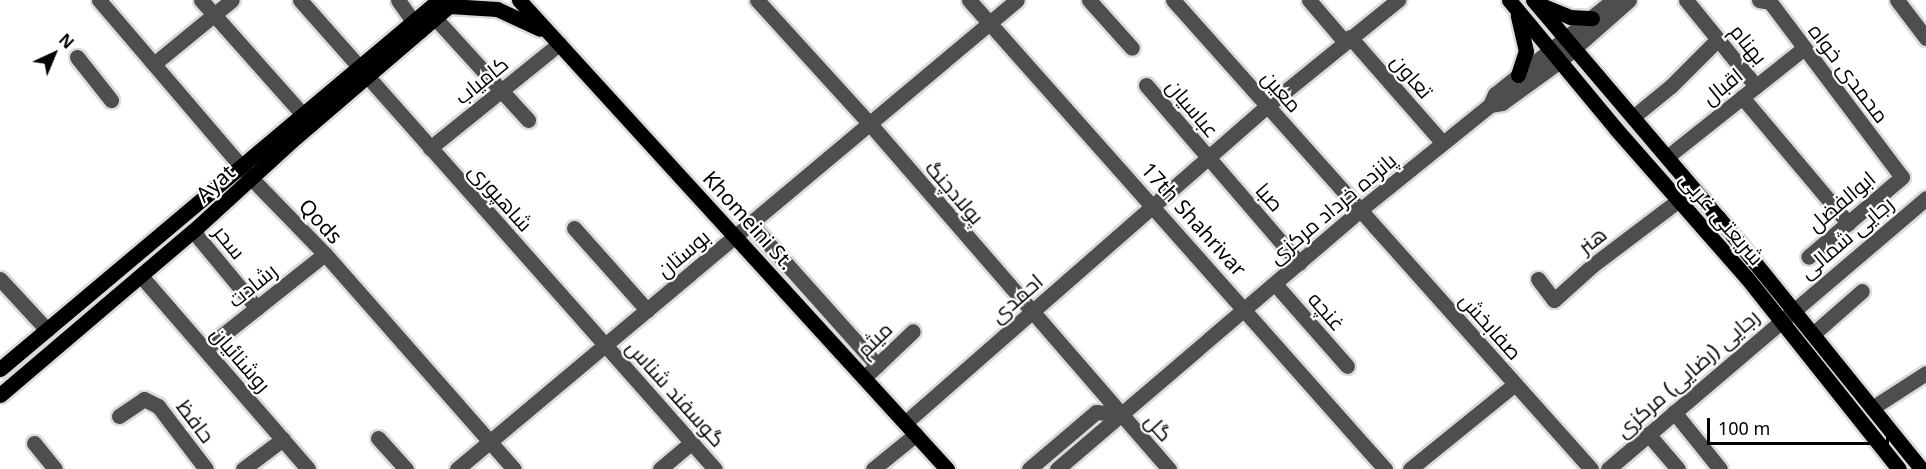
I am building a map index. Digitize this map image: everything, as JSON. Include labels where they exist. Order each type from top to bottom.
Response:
[{"type":"main road","name":"Khomeini St.","points":[[519,0],[947,469]]},
{"type":"main road","points":[[1533,0],[1561,14],[1592,18]]},
{"type":"main road","name":"شریعتی غربی","points":[[1533,0],[1667,157],[1922,469]]},
{"type":"main road","name":"Ayat","points":[[417,26],[435,18],[448,2]]},
{"type":"main road","name":"Ayat","points":[[0,369],[241,165],[307,119],[448,2]]},
{"type":"main road","points":[[448,2],[497,9],[555,39]]},
{"type":"main road","points":[[1512,5],[1526,51],[1518,75]]},
{"type":"main road","name":"شریعتی غربی","points":[[1512,5],[1679,200],[1899,469]]},
{"type":"main road","name":"Ayat","points":[[0,394],[193,231],[251,178],[307,119]]},
{"type":"street","name":"Qods","points":[[99,0],[251,178],[325,254],[514,469]]},
{"type":"street","points":[[201,0],[307,119]]},
{"type":"street","points":[[155,63],[232,0]]},
{"type":"street","name":"شاهپوری","points":[[300,0],[605,345]]},
{"type":"street","points":[[398,0],[417,26]]},
{"type":"street","name":"پولادچنگ","points":[[757,0],[870,124],[1119,414]]},
{"type":"street","name":"17th Shahrivar","points":[[969,0],[1385,469]]},
{"type":"street","name":"بوستان","points":[[457,469],[1017,0]]},
{"type":"street","points":[[1089,0],[1132,48]]},
{"type":"street","name":"معین","points":[[1173,0],[1360,210]]},
{"type":"street","name":"تعاون","points":[[1309,0],[1442,142]]},
{"type":"street","name":"احمدی","points":[[906,422],[1267,106],[1398,0]]},
{"type":"street","points":[[1570,43],[1592,18],[1613,0]]},
{"type":"street","points":[[1555,55],[1629,0]]},
{"type":"street","name":"بهنام","points":[[1686,0],[1756,86]]},
{"type":"street","name":"محمدی خواه","points":[[1759,0],[1770,2],[1902,177]]},
{"type":"street","points":[[1898,0],[1926,38]]},
{"type":"street","points":[[435,18],[528,120]]},
{"type":"street","name":"کامیاب","points":[[430,148],[501,91],[555,39]]},
{"type":"street","points":[[1633,117],[1671,86],[1718,39]]},
{"type":"street","name":"اقبال","points":[[1667,157],[1803,48]]},
{"type":"street","name":"پانزده خرداد مرکزی","points":[[1058,469],[1119,414],[1246,310],[1360,210],[1490,105],[1495,94],[1518,75],[1555,55]]},
{"type":"street","name":"پانزده خرداد مرکزی","points":[[1490,105],[1502,103],[1555,55]]},
{"type":"street","points":[[77,57],[111,100]]},
{"type":"street","name":"عباسیان","points":[[1146,85],[1209,159]]},
{"type":"street","points":[[1742,97],[1848,223]]},
{"type":"street","name":"صبا","points":[[1209,159],[1299,263]]},
{"type":"street","name":"ابوالفضل","points":[[1808,257],[1902,177]]},
{"type":"street","name":"رجایی شمالی","points":[[1793,309],[1926,198]]},
{"type":"street","name":"هنر","points":[[1538,279],[1554,300],[1593,265],[1679,200]]},
{"type":"street","name":"صفابخش","points":[[1360,210],[1592,469]]},
{"type":"street","points":[[750,224],[877,365]]},
{"type":"street","points":[[574,228],[646,310]]},
{"type":"street","name":"سحر","points":[[193,231],[257,308]]},
{"type":"street","name":"رشادت","points":[[205,349],[325,254]]},
{"type":"street","name":"روشنائیان","points":[[141,276],[308,469]]},
{"type":"street","points":[[0,279],[46,330]]},
{"type":"street","name":"غنچه","points":[[1275,284],[1347,366]]},
{"type":"street","points":[[1813,334],[1862,291]]},
{"type":"street","name":"رجایی (رضایی) مرکزی","points":[[1608,469],[1793,309]]},
{"type":"street","name":"میثم","points":[[864,378],[913,331]]},
{"type":"street","name":"گوسفند شناس","points":[[605,345],[715,469]]},
{"type":"street","points":[[1872,408],[1926,373]]},
{"type":"street","points":[[1410,469],[1515,384]]},
{"type":"street","name":"حافظ","points":[[119,416],[144,399],[158,406],[206,469]]},
{"type":"street","points":[[1029,469],[1096,412],[1119,414]]},
{"type":"street","points":[[1674,412],[1720,469]]},
{"type":"street","name":"گل","points":[[1119,414],[1169,469]]},
{"type":"street","points":[[873,469],[916,434]]},
{"type":"street","points":[[1648,434],[1678,469]]},
{"type":"street","points":[[378,438],[406,469]]},
{"type":"street","points":[[243,469],[283,439]]},
{"type":"street","points":[[660,469],[692,442]]},
{"type":"street","points":[[34,443],[55,469]]}]
